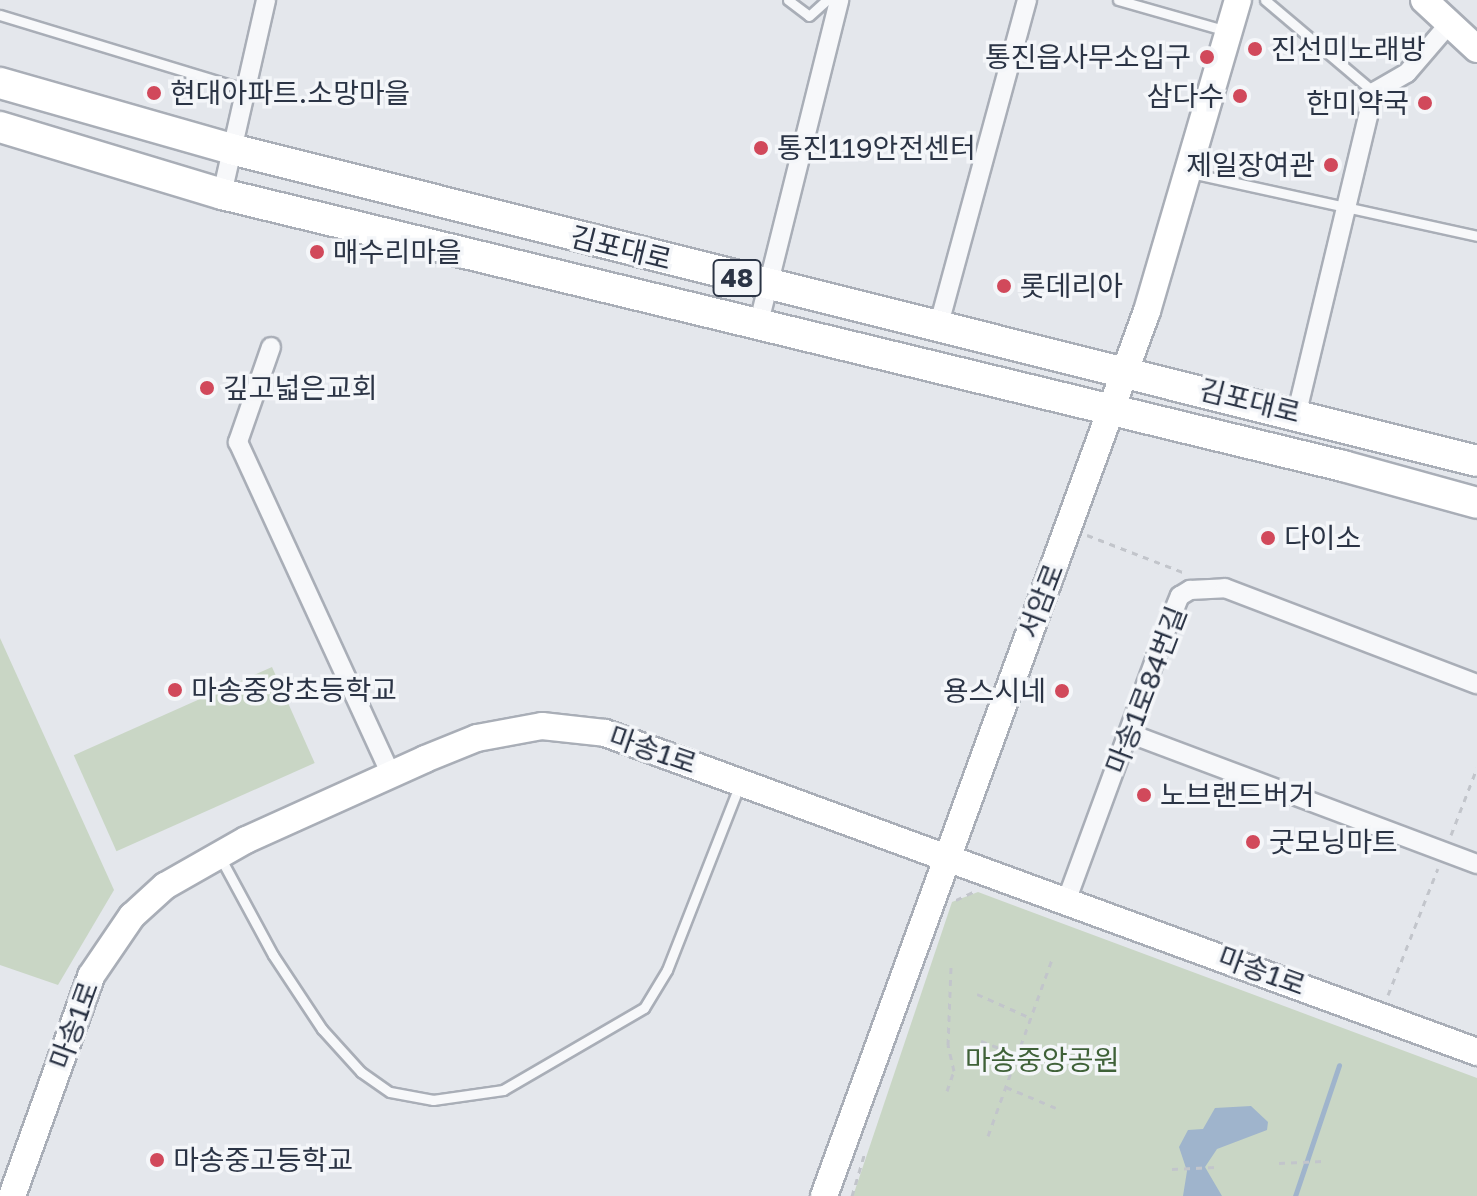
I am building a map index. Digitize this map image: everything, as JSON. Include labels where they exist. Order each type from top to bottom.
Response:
[{"type":"main road","name":"김포대로","points":[[0,83],[231,149],[767,286],[939,324],[1297,412],[1477,461]]},
{"type":"main road","name":"김포대로","points":[[0,127],[222,194],[1477,503]]},
{"type":"street","points":[[222,194],[243,89],[266,0]]},
{"type":"street","points":[[758,326],[839,0]]},
{"type":"street","points":[[939,324],[1027,0]]},
{"type":"street","name":"서암로","points":[[824,1196],[945,856],[1147,311],[1238,0]]},
{"type":"street","points":[[1424,0],[1477,49]]},
{"type":"street","points":[[1297,412],[1374,92],[1407,73],[1449,24]]},
{"type":"street","points":[[271,347],[238,442],[391,774]]},
{"type":"street","name":"마송1로84번길","points":[[1067,899],[1180,596],[1201,588],[1225,588],[1477,684]]},
{"type":"street","name":"마송1로","points":[[12,1196],[91,976],[105,950],[165,886],[219,854],[391,774],[477,738],[518,728],[568,725],[605,733],[1067,899],[1477,1052]]},
{"type":"street","points":[[1131,734],[1477,864]]},
{"type":"lane","points":[[788,0],[809,16],[827,0]]},
{"type":"lane","points":[[1118,0],[1229,32]]},
{"type":"lane","points":[[1265,0],[1374,92]]},
{"type":"lane","points":[[0,15],[243,89]]},
{"type":"lane","points":[[1188,173],[1344,210],[1477,236]]},
{"type":"lane","points":[[219,854],[273,955],[322,1029],[361,1072],[390,1092],[433,1100],[503,1090],[644,1008],[667,970],[741,781]]},
{"type":"path","points":[[1069,528],[1225,588]]},
{"type":"path","points":[[1380,1015],[1477,768]]},
{"type":"path","points":[[952,905],[966,893],[982,893]]},
{"type":"path","points":[[988,1136],[1052,959]]},
{"type":"path","points":[[947,1091],[954,1071],[948,1045],[951,966]]},
{"type":"path","points":[[977,994],[1031,1018]]},
{"type":"path","points":[[981,1041],[1018,1055]]},
{"type":"path","points":[[1006,1087],[1056,1108]]},
{"type":"path","points":[[852,1196],[867,1148]]},
{"type":"path","points":[[1279,1163],[1323,1161]]},
{"type":"path","points":[[1172,1169],[1213,1167]]},
{"type":"green space","points":[[0,638],[114,890],[58,985],[0,965]]},
{"type":"green space","points":[[272,667],[315,763],[116,851],[74,755]]},
{"type":"green space","name":"마송중앙공원","points":[[978,892],[1477,1078],[1477,1196],[853,1196],[952,902]]},
{"type":"water","points":[[1251,1106],[1268,1122],[1267,1130],[1217,1149],[1205,1167],[1222,1196],[1183,1196],[1187,1171],[1179,1147],[1188,1130],[1203,1129],[1215,1108]]},
{"type":"waterway","points":[[1295,1196],[1339,1065]]},
{"type":"place","name":"진선미노래방","points":[[1255,49]]},
{"type":"place","name":"통진읍사무소입구","points":[[1207,57]]},
{"type":"place","name":"현대아파트.소망마을","points":[[154,93]]},
{"type":"place","name":"삼다수","points":[[1240,96]]},
{"type":"place","name":"한미약국","points":[[1425,103]]},
{"type":"place","name":"통진119안전센터","points":[[761,148]]},
{"type":"place","name":"제일장여관","points":[[1331,165]]},
{"type":"place","name":"매수리마을","points":[[317,252]]},
{"type":"place","name":"롯데리아","points":[[1004,286]]},
{"type":"place","name":"깊고넓은교회","points":[[207,388]]},
{"type":"place","name":"다이소","points":[[1268,538]]},
{"type":"place","name":"마송중앙초등학교","points":[[175,690]]},
{"type":"place","name":"용스시네","points":[[1062,691]]},
{"type":"place","name":"노브랜드버거","points":[[1144,795]]},
{"type":"place","name":"굿모닝마트","points":[[1253,842]]},
{"type":"place","name":"마송중고등학교","points":[[157,1160]]}]
